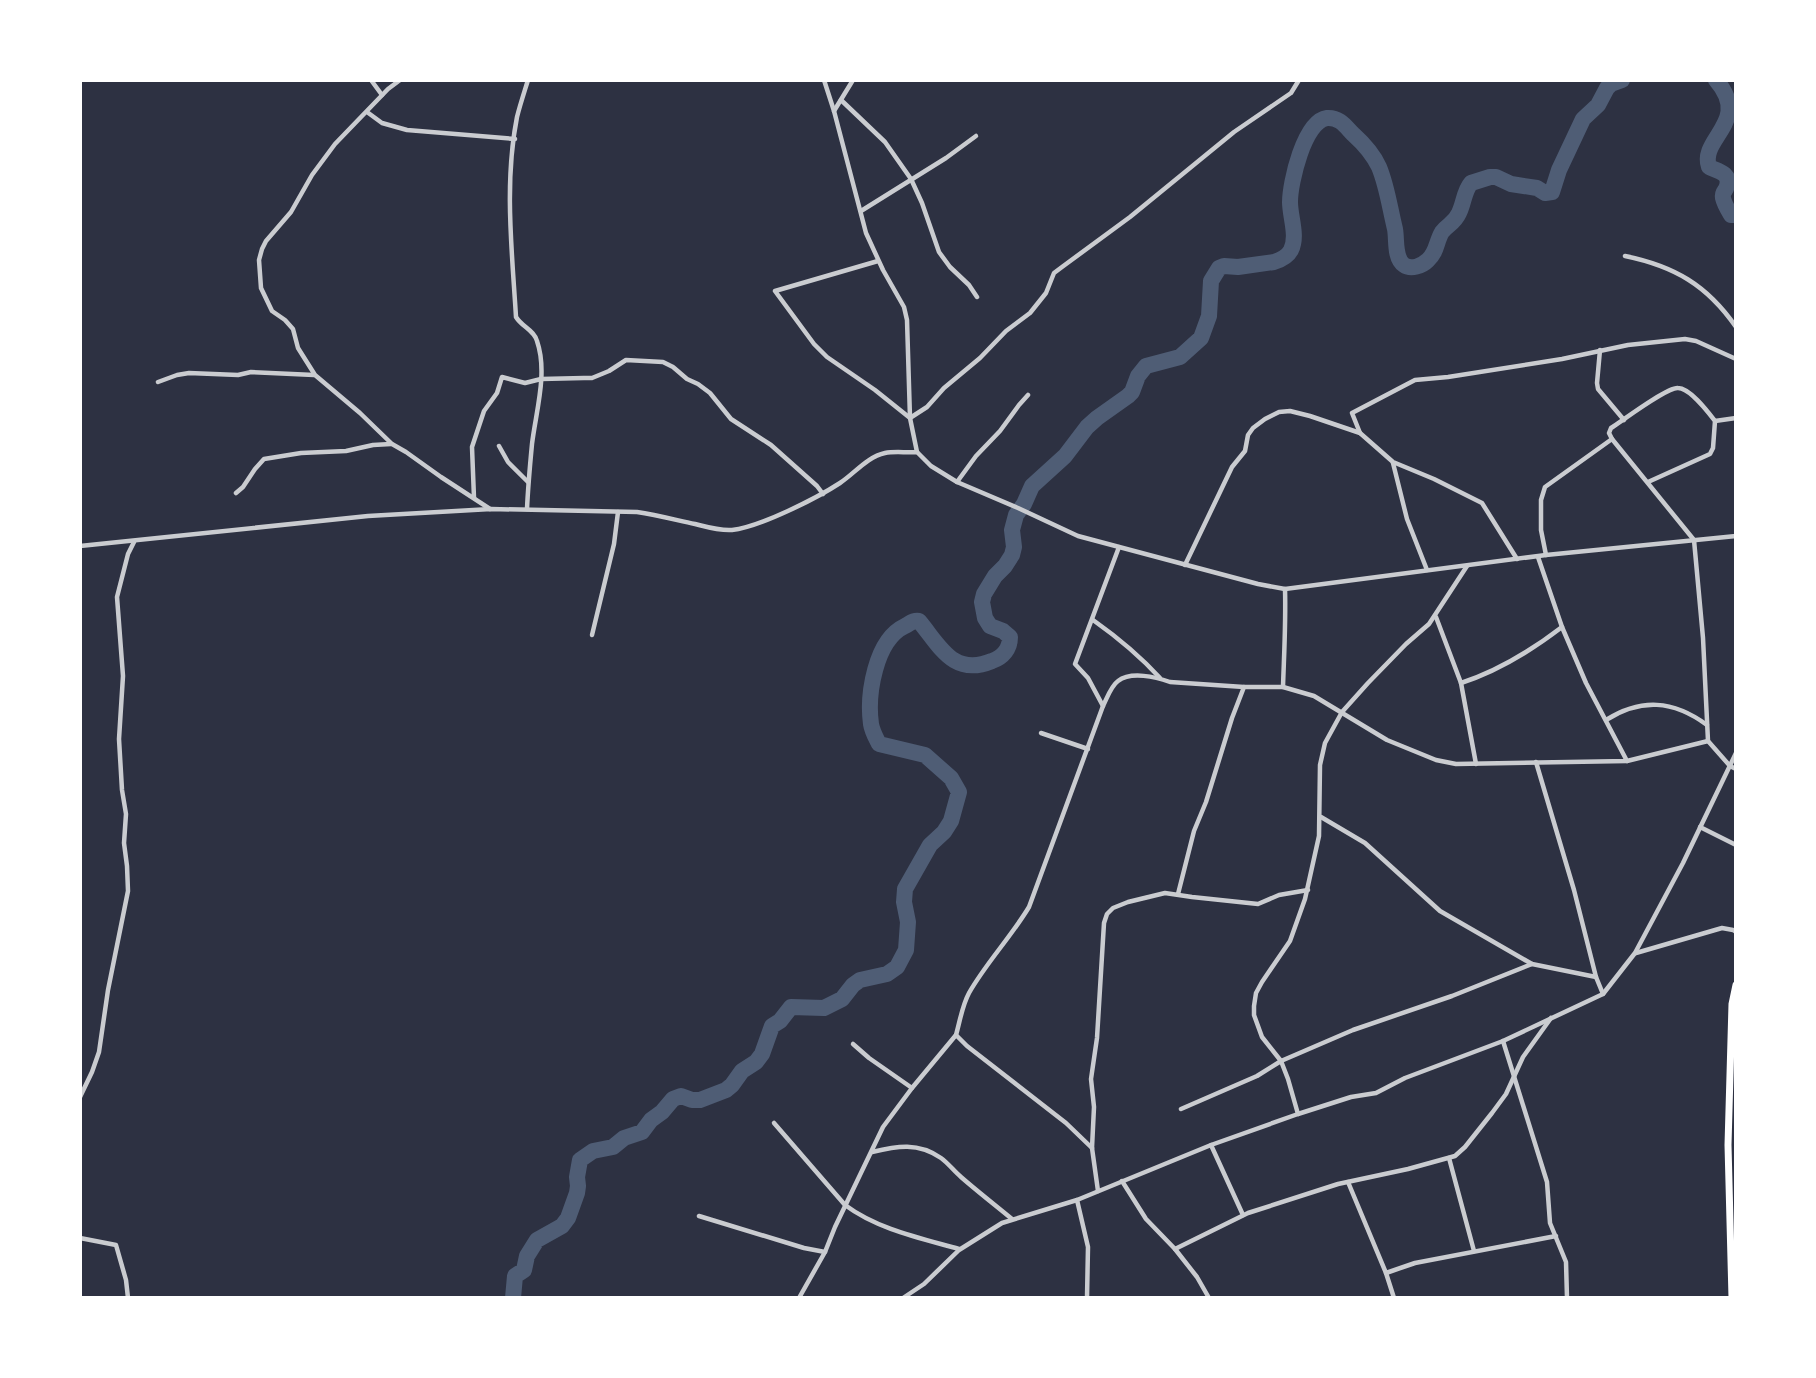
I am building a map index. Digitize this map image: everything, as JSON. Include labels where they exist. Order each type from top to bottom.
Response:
[{"type":"highway","points":[[1732,1297],[1728,1145],[1732,1004],[1735,985]]},
{"type":"street","points":[[371,80],[382,95]]},
{"type":"street","points":[[400,80],[342,137],[322,162],[291,212],[266,241],[259,260],[259,271],[265,298],[272,312],[293,329],[298,348],[315,375],[392,444],[491,509]]},
{"type":"street","points":[[527,509],[541,379],[538,342],[535,335],[516,317],[510,223],[514,139],[517,117],[528,80]]},
{"type":"street","points":[[824,80],[866,233],[878,261],[904,307],[907,320],[910,418],[917,452],[931,466],[957,482],[1079,536],[1285,589],[1546,555],[1735,536]]},
{"type":"street","points":[[834,111],[853,80]]},
{"type":"street","points":[[910,418],[928,407],[944,388],[980,358],[1006,331],[1030,313],[1046,293],[1055,273],[1130,217],[1234,132],[1291,93],[1299,80]]},
{"type":"street","points":[[841,100],[885,142],[911,179],[943,258],[977,297]]},
{"type":"street","points":[[367,112],[382,123],[407,130],[514,139]]},
{"type":"street","points":[[861,211],[976,136]]},
{"type":"street","points":[[1625,256],[1674,271],[1712,297],[1735,327]]},
{"type":"street","points":[[878,261],[775,291],[814,344],[827,357],[910,418]]},
{"type":"street","points":[[1360,433],[1352,413],[1415,380],[1549,361],[1628,345],[1685,339],[1696,341],[1735,359]]},
{"type":"street","points":[[1600,350],[1598,389],[1624,420]]},
{"type":"street","points":[[474,498],[472,447],[484,411],[497,393],[501,379],[505,377],[525,383],[541,379],[592,377],[632,359],[668,364],[698,384],[710,393],[731,419],[771,445],[823,494]]},
{"type":"street","points":[[159,382],[189,373],[238,375],[272,372],[315,375]]},
{"type":"street","points":[[1648,482],[1710,454],[1713,448],[1715,421],[1692,396],[1678,388],[1611,428],[1609,433],[1693,540],[1703,638],[1708,741],[1735,769]]},
{"type":"street","points":[[957,482],[1028,396]]},
{"type":"street","points":[[1185,565],[1232,467],[1243,453],[1248,435],[1256,425],[1274,414],[1290,411],[1360,433],[1393,462],[1482,503],[1517,559]]},
{"type":"street","points":[[1715,421],[1735,418]]},
{"type":"street","points":[[1546,555],[1541,530],[1541,500],[1545,487],[1612,439]]},
{"type":"street","points":[[236,493],[264,459],[392,444]]},
{"type":"street","points":[[499,446],[508,462],[528,482]]},
{"type":"street","points":[[80,546],[368,516],[491,509],[654,514],[713,529],[730,530],[765,520],[823,494],[862,464],[884,453],[917,452]]},
{"type":"street","points":[[1393,462],[1407,519],[1427,570]]},
{"type":"street","points":[[592,635],[614,544],[618,512]]},
{"type":"street","points":[[80,1097],[99,1052],[108,990],[128,891],[124,842],[126,814],[119,739],[123,676],[117,597],[134,541]]},
{"type":"street","points":[[1103,706],[1088,678],[1075,664],[1119,547]]},
{"type":"street","points":[[1538,557],[1562,627],[1586,683],[1627,761]]},
{"type":"street","points":[[1298,1114],[1281,1061],[1262,1037],[1254,1015],[1254,1006],[1256,993],[1297,926],[1307,890],[1321,817],[1320,765],[1325,743],[1342,712],[1377,673],[1436,616],[1467,566]]},
{"type":"street","points":[[1283,687],[1285,589]]},
{"type":"street","points":[[1436,616],[1461,683],[1476,764]]},
{"type":"street","points":[[1093,620],[1116,636],[1160,678]]},
{"type":"street","points":[[1461,683],[1511,661],[1562,627]]},
{"type":"street","points":[[799,1297],[825,1252],[883,1127],[957,1035],[963,1005],[969,992],[1029,907],[1103,706],[1115,683],[1135,676],[1160,678],[1170,682],[1283,687],[1314,696],[1387,740],[1436,760],[1456,764],[1627,761],[1708,741]]},
{"type":"street","points":[[1178,894],[1194,831],[1244,687]]},
{"type":"street","points":[[1606,720],[1631,707],[1662,705],[1692,714],[1707,726]]},
{"type":"street","points":[[1041,733],[1088,749]]},
{"type":"street","points":[[903,1297],[924,1284],[960,1250],[988,1231],[1013,1219],[1077,1200],[1211,1145],[1298,1114],[1351,1097],[1376,1093],[1405,1078],[1503,1041],[1604,993],[1635,953],[1683,863],[1735,753]]},
{"type":"street","points":[[1536,762],[1574,890],[1596,977],[1604,993]]},
{"type":"street","points":[[1321,817],[1365,843],[1440,911],[1532,964],[1596,977]]},
{"type":"street","points":[[1700,827],[1735,845]]},
{"type":"street","points":[[1098,1191],[1092,1148],[1094,1107],[1091,1079],[1107,914],[1113,908],[1168,892],[1258,904],[1279,895],[1307,890]]},
{"type":"street","points":[[1635,953],[1722,928],[1735,932]]},
{"type":"street","points":[[1181,1109],[1353,1030],[1532,964]]},
{"type":"street","points":[[1175,1249],[1243,1215],[1338,1184],[1455,1156],[1476,1134],[1506,1094],[1527,1051],[1552,1017]]},
{"type":"street","points":[[957,1035],[967,1046],[1066,1123],[1092,1148]]},
{"type":"street","points":[[1503,1041],[1547,1182],[1550,1223],[1566,1262],[1567,1297]]},
{"type":"street","points":[[853,1044],[912,1088]]},
{"type":"street","points":[[774,1123],[845,1205],[859,1215],[881,1225],[960,1250]]},
{"type":"street","points":[[1211,1145],[1243,1215]]},
{"type":"street","points":[[871,1152],[898,1146],[930,1152],[942,1158],[1013,1219]]},
{"type":"street","points":[[1449,1157],[1474,1251]]},
{"type":"street","points":[[1122,1181],[1146,1219],[1175,1249],[1209,1297]]},
{"type":"street","points":[[1348,1182],[1394,1297]]},
{"type":"street","points":[[1077,1200],[1088,1247],[1087,1297]]},
{"type":"street","points":[[699,1216],[825,1252]]},
{"type":"street","points":[[1386,1273],[1474,1251],[1556,1236]]},
{"type":"street","points":[[80,1238],[116,1245],[128,1297]]},
{"type":"waterway","points":[[513,1298],[515,1276],[524,1270],[527,1256],[537,1240],[562,1226],[568,1218],[577,1193],[580,1160],[593,1151],[613,1147],[624,1138],[642,1132],[673,1099],[681,1096],[700,1100],[726,1090],[742,1071],[756,1062],[762,1054],[772,1026],[780,1021],[791,1007],[824,1008],[842,999],[860,980],[887,974],[897,967],[906,950],[908,922],[904,902],[905,889],[930,845],[951,821],[959,792],[951,778],[925,755],[879,744],[874,734],[870,698],[875,669],[886,643],[895,633],[912,622],[919,621],[941,649],[957,662],[979,665],[1003,655],[1010,637],[990,626],[985,618],[982,602],[995,576],[1012,555],[1012,530],[1016,515],[1032,486],[1065,456],[1087,427],[1132,392],[1138,376],[1146,366],[1180,357],[1201,338],[1209,316],[1211,281],[1219,268],[1274,262],[1290,252],[1294,239],[1290,202],[1293,181],[1305,141],[1319,122],[1327,118],[1339,121],[1374,158],[1386,190],[1399,258],[1404,265],[1413,267],[1423,264],[1431,257],[1442,232],[1457,217],[1471,183],[1496,177],[1511,184],[1537,188],[1545,193],[1552,192],[1559,170],[1583,119],[1598,105],[1607,88],[1622,80]]},
{"type":"waterway","points":[[1716,80],[1726,95],[1729,107],[1727,118],[1711,147],[1709,167],[1723,173],[1727,178],[1723,198],[1731,215],[1736,215]]}]
